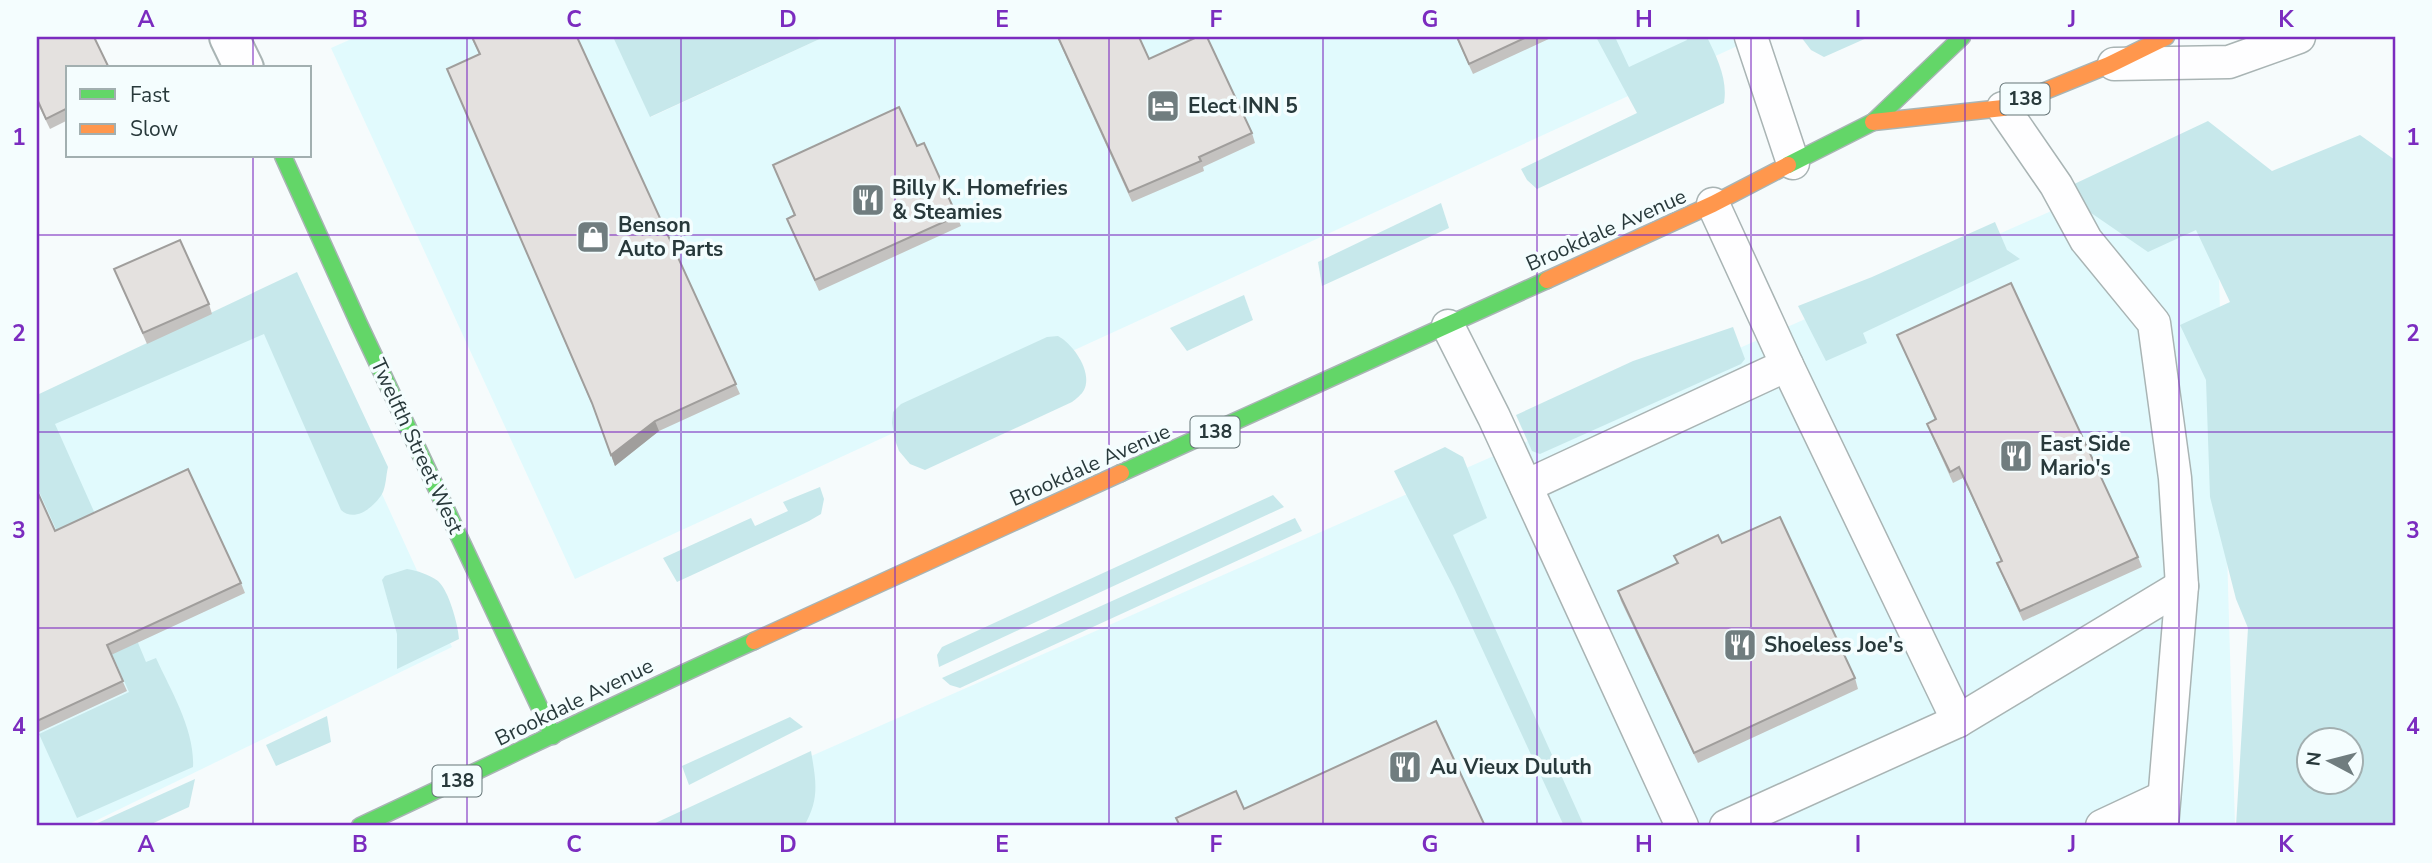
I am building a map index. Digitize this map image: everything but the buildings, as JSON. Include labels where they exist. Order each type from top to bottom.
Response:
[{"type":"main road","name":"Brookdale Avenue","points":[[360,826],[554,736],[655,685],[905,570],[1713,204],[1873,122],[1962,37]]},
{"type":"main road","name":"Brookdale Avenue","points":[[1873,122],[2003,108],[2109,65],[2166,37]]},
{"type":"main road","name":"Twelfth Street West","points":[[284,158],[359,324],[554,736]]},
{"type":"street","points":[[229,37],[243,66]]},
{"type":"lane","points":[[1751,37],[1793,163]]},
{"type":"lane","points":[[2109,65],[2229,62],[2299,37]]},
{"type":"lane","points":[[2003,108],[2056,186],[2086,240],[2154,323],[2175,478],[2182,586],[2163,811],[2102,826]]},
{"type":"lane","points":[[1713,204],[1958,721]]},
{"type":"lane","points":[[1448,326],[1526,486],[1682,826]]},
{"type":"lane","points":[[1526,486],[1787,365]]},
{"type":"lane","points":[[1726,826],[1958,721],[2182,586]]},
{"type":"shaded area","points":[[356,37],[613,37],[651,117],[824,37],[1757,37],[575,579],[331,48]]},
{"type":"shaded area","points":[[613,37],[824,37],[650,117]]},
{"type":"shaded area","points":[[1596,37],[1615,37],[1629,67],[1687,40],[1686,37],[1707,37],[1723,77],[1724,103],[1537,189],[1527,180],[1521,169],[1637,113]]},
{"type":"shaded area","points":[[1801,37],[1869,37],[1824,57],[1811,50]]},
{"type":"shaded area","points":[[2208,121],[2272,171],[2360,135],[2395,160],[2395,826],[2236,826],[2248,628],[2236,599],[2210,497],[2206,380],[2180,325],[2230,302],[2196,230],[2148,252],[2078,204],[2070,186]]},
{"type":"shaded area","points":[[2215,139],[2235,826],[652,826]]},
{"type":"shaded area","points":[[1441,203],[1449,228],[1322,286],[1318,262]]},
{"type":"shaded area","points":[[1995,222],[2007,250],[2020,259],[1863,333],[1867,343],[1826,361],[1798,306],[1872,277]]},
{"type":"shaded area","points":[[297,272],[388,467],[382,494],[364,512],[352,515],[341,510],[264,334],[55,424],[96,516],[131,626],[146,662],[156,658],[181,711],[193,753],[193,767],[77,818],[39,734],[129,692],[37,487],[37,395]]},
{"type":"shaded area","points":[[291,295],[452,647],[85,826],[37,826],[37,411]]},
{"type":"shaded area","points":[[1244,295],[1253,320],[1187,351],[1170,328]]},
{"type":"shaded area","points":[[1733,327],[1745,359],[1741,364],[1540,454],[1532,451],[1516,415],[1633,361]]},
{"type":"shaded area","points":[[1058,336],[1070,345],[1080,359],[1086,375],[1084,390],[1072,402],[925,470],[910,464],[899,451],[892,423],[893,412],[901,404],[1047,337]]},
{"type":"shaded area","points":[[1445,447],[1463,457],[1487,518],[1453,535],[1584,826],[1564,826],[1454,588],[1394,471]]},
{"type":"shaded area","points":[[820,487],[824,499],[821,514],[677,582],[663,558],[751,518],[755,526],[788,511],[783,502]]},
{"type":"shaded area","points":[[1273,495],[1284,507],[939,667],[937,655],[942,647]]},
{"type":"shaded area","points":[[1295,518],[1302,531],[960,688],[950,685],[942,678]]},
{"type":"shaded area","points":[[407,569],[430,576],[442,586],[452,608],[459,639],[397,669],[397,634],[382,580],[385,576]]},
{"type":"shaded area","points":[[327,716],[331,742],[276,766],[266,745]]},
{"type":"shaded area","points":[[790,717],[803,727],[689,785],[682,766]]},
{"type":"shaded area","points":[[811,751],[815,798],[804,826],[649,826]]},
{"type":"shaded area","points":[[195,779],[189,807],[147,826],[91,826]]},
{"type":"traffic: fast","points":[[1788,165],[1873,122],[1962,37]]},
{"type":"traffic: fast","points":[[284,158],[553,736]]},
{"type":"traffic: fast","points":[[1121,473],[1547,280]]},
{"type":"traffic: fast","points":[[360,826],[754,641]]},
{"type":"traffic: slow","points":[[1873,122],[2003,108],[2109,65],[2166,37]]},
{"type":"traffic: slow","points":[[1547,280],[1713,204],[1788,165]]},
{"type":"traffic: slow","points":[[754,641],[1121,473]]},
{"type":"place","name":"Elect INN 5","points":[[1163,106]]},
{"type":"place","name":"Billy K. Homefries & Steamies","points":[[868,200]]},
{"type":"place","name":"Benson Auto Parts","points":[[593,237]]},
{"type":"place","name":"East Side Mario's","points":[[2016,456]]},
{"type":"place","name":"Shoeless Joe's","points":[[1740,645]]},
{"type":"place","name":"Au Vieux Duluth","points":[[1405,767]]}]
